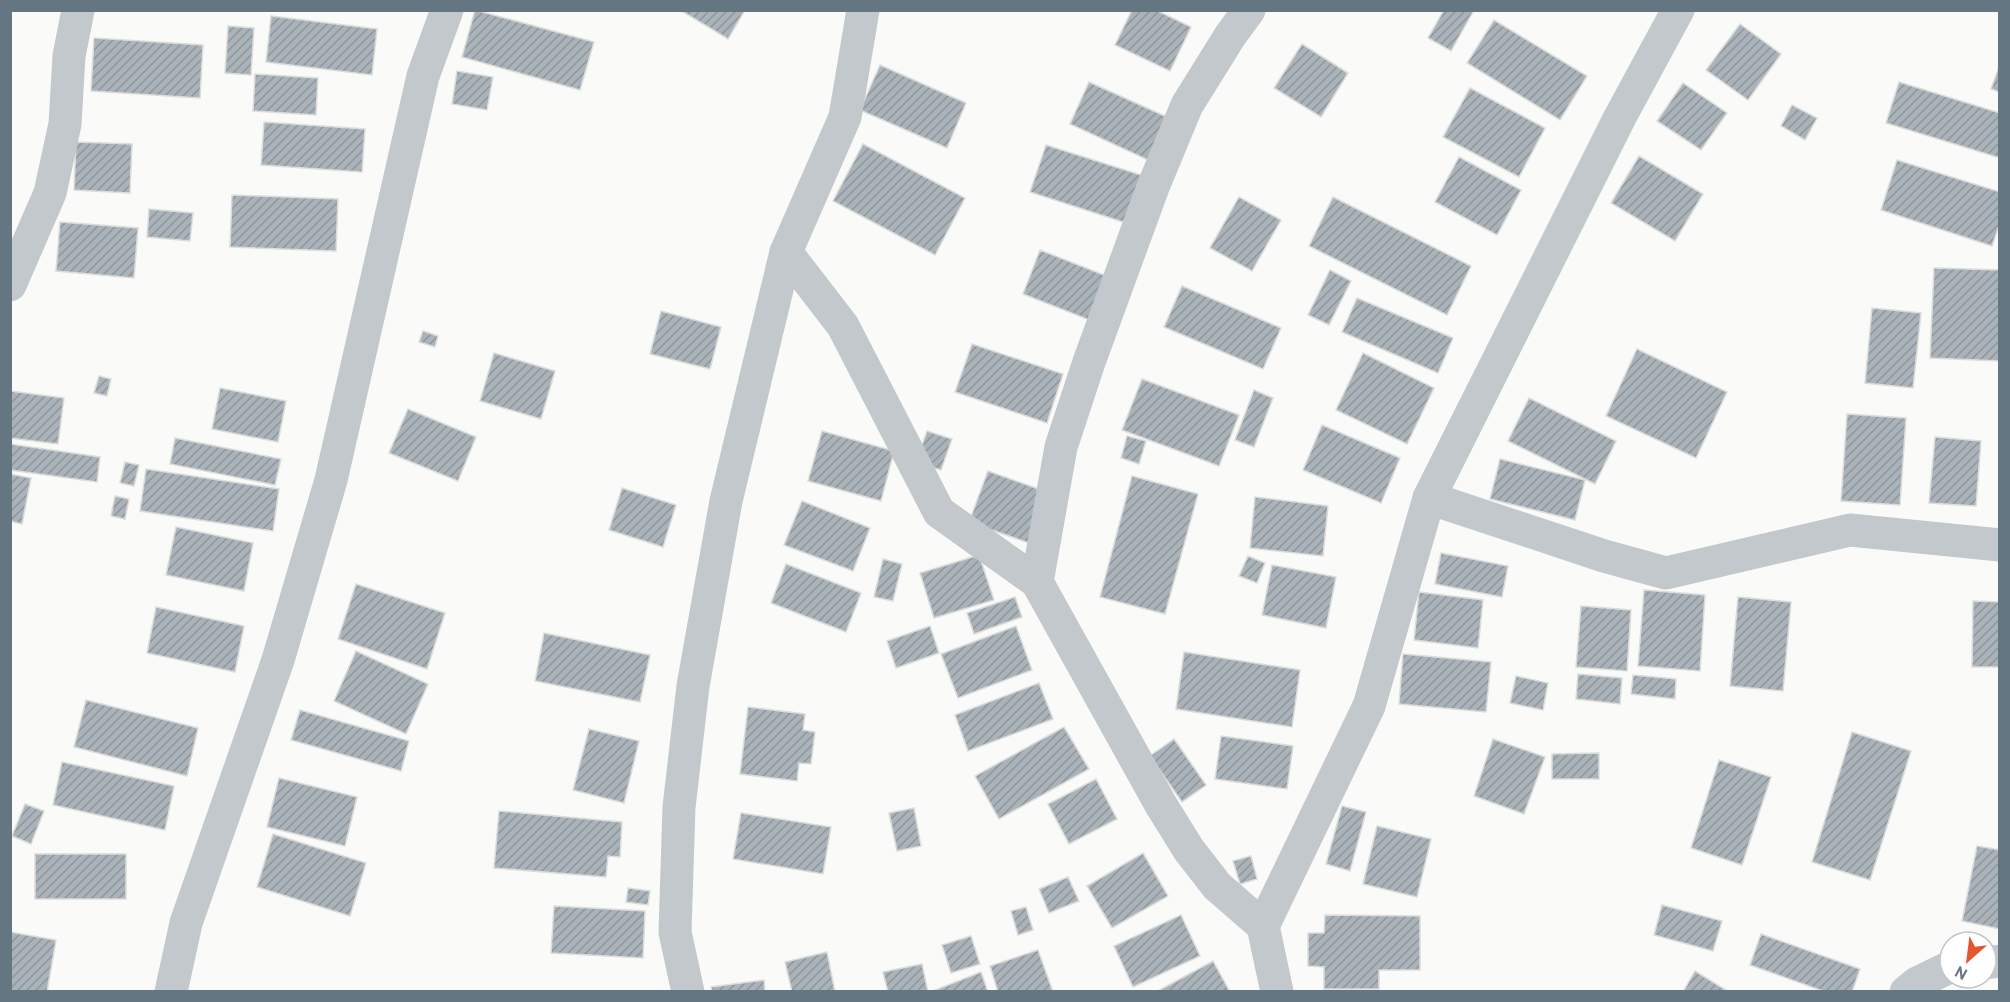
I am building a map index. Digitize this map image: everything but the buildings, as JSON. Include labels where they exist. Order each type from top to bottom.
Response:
[{"type":"street","points":[[10,285],[50,193],[65,124],[69,56],[78,10]]},
{"type":"street","points":[[171,992],[186,923],[278,660],[331,480],[423,75],[447,10]]},
{"type":"street","points":[[688,992],[675,932],[679,807],[693,686],[726,501],[786,252],[845,117],[862,10]]},
{"type":"street","points":[[1037,582],[1061,447],[1089,362],[1153,187],[1187,105],[1249,10]]},
{"type":"street","points":[[1263,926],[1369,706],[1429,498],[1620,117],[1678,10]]},
{"type":"street","points":[[786,252],[843,326],[939,512],[1037,582],[1161,805],[1189,850],[1216,886],[1263,926],[1277,992]]},
{"type":"street","points":[[1429,498],[1604,556],[1666,573],[1850,530],[2000,545]]},
{"type":"street","points":[[1906,992],[1917,983],[1938,973]]}]
